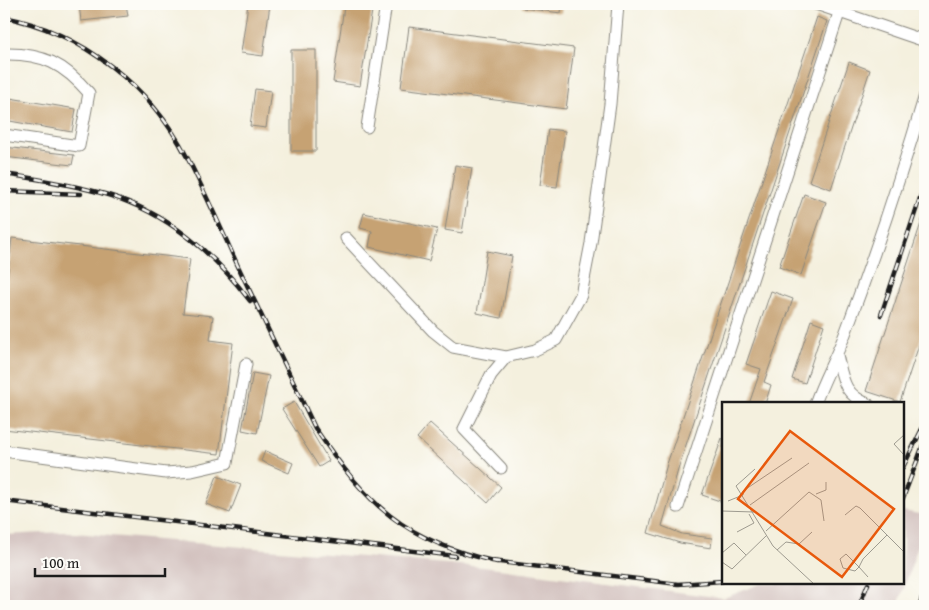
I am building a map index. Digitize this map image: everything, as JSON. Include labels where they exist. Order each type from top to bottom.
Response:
[{"type":"lane","points":[[367,127],[386,4]]},
{"type":"lane","points":[[346,238],[433,331],[453,347],[506,357],[535,350],[556,340],[581,295],[591,243],[610,104],[618,4]]},
{"type":"lane","points":[[816,4],[925,40]]},
{"type":"lane","points":[[678,507],[839,13]]},
{"type":"lane","points":[[4,54],[30,55],[52,60],[70,73],[89,93],[79,146],[4,135]]},
{"type":"lane","points":[[816,402],[821,386],[837,355],[887,221],[925,95]]},
{"type":"lane","points":[[837,355],[846,390],[864,402]]},
{"type":"lane","points":[[501,468],[464,429],[491,375],[506,357]]},
{"type":"lane","points":[[4,451],[166,473],[192,471],[227,463],[246,364]]},
{"type":"shaded area","points":[[904,511],[925,515],[925,525],[898,606],[4,606],[4,535],[63,532],[483,567],[724,598],[757,585],[904,585]]},
{"type":"building","points":[[79,4],[126,4],[128,16],[81,21]]},
{"type":"building","points":[[248,4],[270,4],[263,56],[241,53]]},
{"type":"building","points":[[523,4],[562,4],[561,13],[523,8]]},
{"type":"building","points":[[344,7],[372,11],[360,86],[333,82]]},
{"type":"building","points":[[817,17],[827,21],[680,463],[662,526],[682,534],[712,538],[711,548],[680,543],[648,533],[667,464]]},
{"type":"building","points":[[409,27],[574,48],[566,109],[401,88]]},
{"type":"building","points":[[291,50],[316,50],[316,151],[291,151]]},
{"type":"building","points":[[849,62],[870,70],[831,189],[809,181]]},
{"type":"building","points":[[255,89],[271,91],[266,128],[250,126]]},
{"type":"building","points":[[4,97],[76,109],[72,132],[4,120]]},
{"type":"building","points":[[548,129],[565,131],[557,187],[540,185]]},
{"type":"building","points":[[4,147],[74,155],[72,165],[4,157]]},
{"type":"building","points":[[455,165],[472,168],[462,233],[445,230]]},
{"type":"building","points":[[804,194],[826,202],[801,275],[779,267]]},
{"type":"building","points":[[364,213],[437,229],[429,261],[369,247],[372,231],[360,228]]},
{"type":"building","points":[[924,214],[925,327],[900,402],[866,391]]},
{"type":"building","points":[[12,238],[190,259],[183,313],[213,316],[210,340],[233,343],[219,454],[4,429],[4,305]]},
{"type":"building","points":[[487,251],[512,256],[501,318],[477,313]]},
{"type":"building","points":[[771,291],[793,299],[764,382],[771,385],[766,402],[750,402],[761,369],[746,364]]},
{"type":"building","points":[[811,320],[824,325],[805,383],[792,379]]},
{"type":"building","points":[[253,373],[269,376],[257,433],[242,430]]},
{"type":"building","points":[[294,402],[329,461],[319,467],[282,409]]},
{"type":"building","points":[[430,423],[501,487],[488,503],[417,438]]},
{"type":"building","points":[[722,438],[722,502],[702,495]]},
{"type":"building","points":[[265,451],[293,463],[289,473],[261,461]]},
{"type":"building","points":[[217,476],[241,485],[230,513],[206,504]]},
{"type":"railway","points":[[4,17],[33,24],[87,49],[134,86],[154,108],[172,132],[194,170],[315,428],[352,478],[371,499],[412,531],[437,543],[497,562]]},
{"type":"railway","points":[[4,174],[95,191],[150,212],[188,237],[205,251],[250,301]]},
{"type":"railway","points":[[881,315],[925,183]]},
{"type":"railway","points":[[4,191],[81,194]]},
{"type":"railway","points":[[904,465],[925,423]]},
{"type":"railway","points":[[904,495],[925,440]]},
{"type":"railway","points":[[4,501],[455,556]]},
{"type":"railway","points":[[492,561],[678,584],[722,581]]},
{"type":"railway","points":[[859,606],[868,585]]},
{"type":"railway","points":[[920,606],[925,585]]}]
